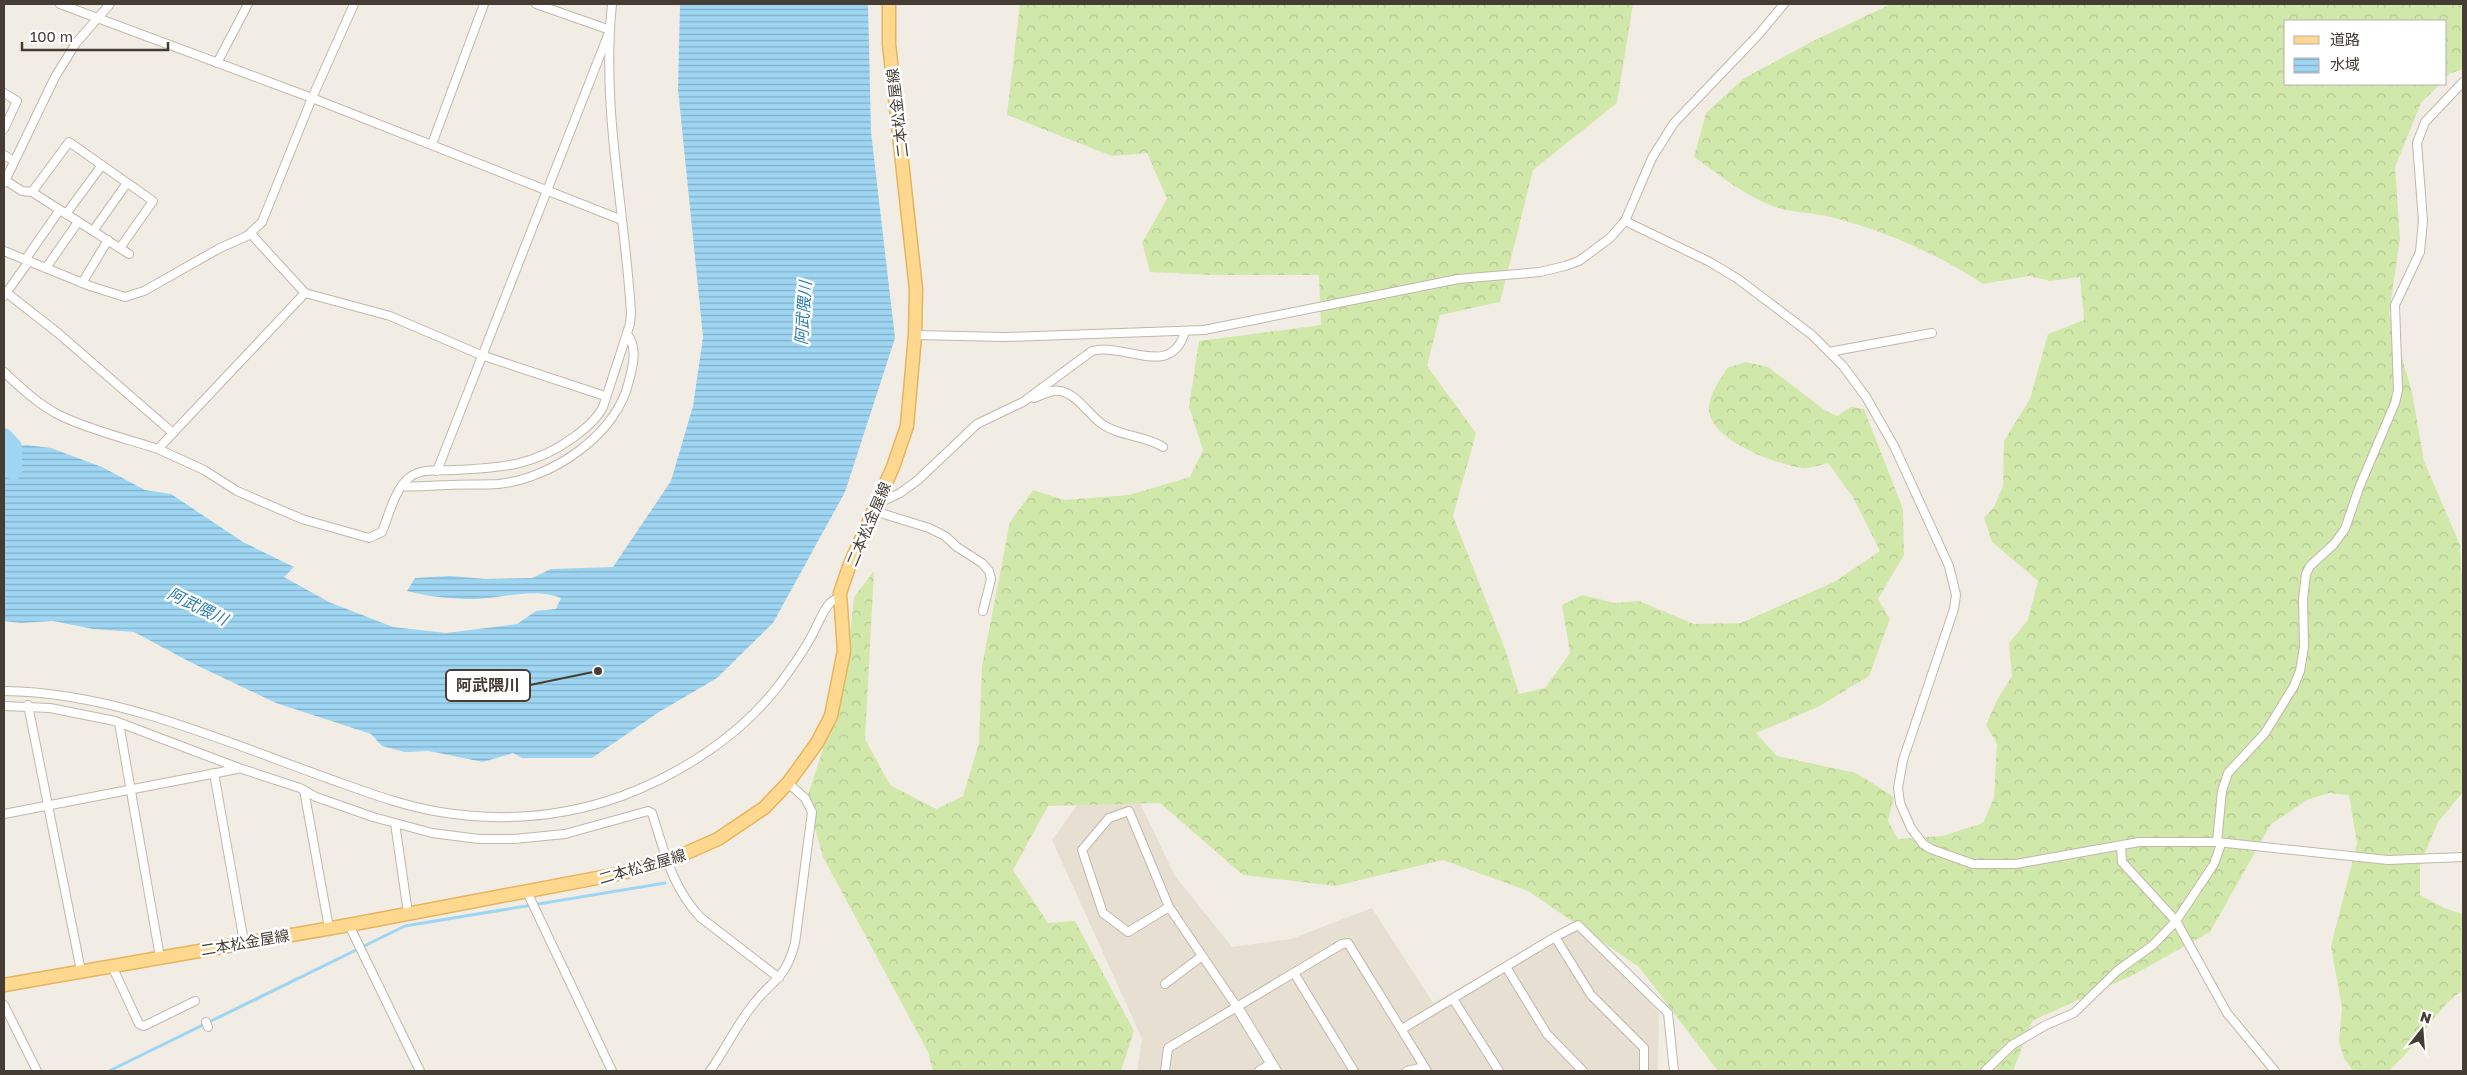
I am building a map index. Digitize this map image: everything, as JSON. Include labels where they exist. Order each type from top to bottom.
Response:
[{"type":"main road","name":"二本松金屋線","points":[[4,985],[408,913],[530,899],[593,880],[668,861],[718,839],[764,808],[788,783],[817,743],[831,716],[844,651],[841,597],[850,564],[893,467],[907,426],[915,335],[916,289],[889,44],[889,4]]},
{"type":"street","points":[[60,4],[432,144],[622,220]]},
{"type":"street","points":[[217,63],[248,4]]},
{"type":"street","points":[[4,250],[82,283],[125,297],[144,291],[251,234],[262,222],[312,98],[354,4]]},
{"type":"street","points":[[432,144],[484,4]]},
{"type":"street","points":[[536,4],[610,30]]},
{"type":"street","points":[[4,372],[31,397],[60,415],[158,449],[204,470],[237,491],[302,519],[369,538],[382,532],[402,486],[410,476],[421,472],[504,467],[526,463],[547,455],[586,428],[599,413],[627,334],[631,314],[614,148],[609,66],[612,4]]},
{"type":"street","points":[[915,335],[1006,337],[1186,331],[1244,323],[1458,280],[1540,272],[1565,266],[1594,251],[1610,238],[1625,221],[1652,158],[1674,123],[1759,34],[1784,4]]},
{"type":"street","points":[[109,5],[76,43],[55,77],[4,182],[22,191],[32,192],[129,254]]},
{"type":"street","points":[[437,471],[610,30]]},
{"type":"street","points":[[1985,1071],[2012,1045],[2046,1025],[2074,1013],[2117,971],[2154,945],[2176,921],[2214,864],[2219,843],[2222,791],[2228,773],[2265,733],[2284,703],[2300,671],[2304,647],[2303,599],[2306,574],[2310,566],[2334,544],[2345,529],[2359,488],[2395,403],[2398,390],[2395,305],[2420,252],[2423,221],[2417,143],[2425,122],[2463,82]]},
{"type":"street","points":[[4,93],[17,101],[4,129]]},
{"type":"street","points":[[32,192],[69,142],[153,201],[120,248]]},
{"type":"street","points":[[4,155],[14,161]]},
{"type":"street","points":[[102,165],[62,212],[5,294],[174,433]]},
{"type":"street","points":[[93,231],[127,183]]},
{"type":"street","points":[[1625,221],[1710,262],[1738,279],[1812,335],[1862,391],[1894,446],[1949,566],[1954,582],[1954,609],[1903,760],[1899,778],[1900,802],[1911,828],[1924,844],[1931,849],[1973,864],[2016,864],[2139,842],[2219,843],[2388,860],[2463,857]]},
{"type":"street","points":[[46,268],[78,222]]},
{"type":"street","points":[[251,234],[305,293],[390,316],[481,355],[606,396]]},
{"type":"street","points":[[82,283],[108,240]]},
{"type":"street","points":[[158,449],[305,293]]},
{"type":"street","points":[[876,508],[918,480],[977,424],[1028,398],[1092,352],[1102,348],[1133,354],[1166,356],[1178,349],[1186,331]]},
{"type":"street","points":[[1828,352],[1932,333]]},
{"type":"street","points":[[402,486],[498,484],[534,474],[581,450],[602,431],[618,410],[627,389],[635,352],[627,334]]},
{"type":"street","points":[[1028,398],[1032,399],[1054,390],[1061,390],[1073,397],[1108,428],[1155,442],[1163,447]]},
{"type":"street","points":[[876,508],[945,536],[957,547],[982,563],[989,571],[991,579],[983,611]]},
{"type":"street","points":[[4,691],[73,697],[119,707],[346,784],[439,812],[510,818],[543,815],[590,806],[643,788],[673,774],[714,747],[738,727],[778,686],[809,640],[830,603],[841,597]]},
{"type":"street","points":[[4,706],[28,705],[76,712],[119,723],[304,790],[316,797],[432,833],[480,839],[514,839],[565,834],[648,811],[652,813],[678,889],[700,917],[780,978]]},
{"type":"street","points":[[28,705],[81,971]]},
{"type":"street","points":[[119,723],[160,957]]},
{"type":"street","points":[[4,814],[239,768]]},
{"type":"street","points":[[214,773],[244,942]]},
{"type":"street","points":[[710,1071],[752,1005],[780,978],[790,964],[795,944],[812,812],[805,798],[788,783]]},
{"type":"street","points":[[304,790],[329,928]]},
{"type":"street","points":[[1169,907],[1128,932],[1103,913],[1082,850],[1110,818],[1129,811],[1169,907],[1237,1007],[1274,1067],[1259,1071]]},
{"type":"street","points":[[395,823],[408,913]]},
{"type":"street","points":[[2121,846],[2122,862],[2176,921],[2228,1013],[2275,1071]]},
{"type":"street","points":[[530,899],[612,1071]]},
{"type":"street","points":[[349,924],[420,1071]]},
{"type":"street","points":[[1402,1029],[1578,924],[1668,1013],[1674,1071]]},
{"type":"street","points":[[1555,937],[1591,995],[1644,1048],[1644,1071]]},
{"type":"street","points":[[1165,1071],[1168,1048],[1342,944],[1348,943],[1426,1069],[1407,1071]]},
{"type":"street","points":[[1165,984],[1202,956]]},
{"type":"street","points":[[112,966],[139,1024],[144,1026],[195,1001]]},
{"type":"street","points":[[1506,967],[1547,1034],[1583,1071]]},
{"type":"street","points":[[1294,973],[1354,1071]]},
{"type":"street","points":[[1453,998],[1499,1071]]},
{"type":"street","points":[[4,1005],[37,1071]]},
{"type":"shaded area","points":[[1131,784],[1175,876],[1232,947],[1291,939],[1372,908],[1433,1003],[1579,920],[1659,1013],[1658,1071],[1137,1071],[1142,1039],[1052,840],[1085,794]]},
{"type":"green space","points":[[1020,4],[1633,4],[1617,103],[1533,170],[1500,302],[1440,315],[1427,366],[1476,433],[1453,516],[1505,649],[1519,694],[1545,688],[1570,653],[1562,605],[1582,595],[1615,603],[1639,601],[1694,624],[1741,623],[1834,582],[1880,551],[1853,497],[1828,463],[1801,468],[1760,455],[1730,439],[1718,429],[1711,418],[1710,401],[1727,368],[1746,362],[1768,367],[1826,411],[1837,416],[1851,407],[1864,409],[1903,509],[1904,555],[1878,599],[1890,619],[1869,676],[1818,707],[1756,733],[1777,756],[1856,773],[1894,797],[1888,821],[1898,839],[1943,836],[1983,823],[1994,798],[1997,744],[1986,725],[1997,700],[2012,676],[2009,643],[2028,620],[2038,581],[1992,542],[1984,518],[1994,507],[2003,486],[2004,441],[2030,399],[2048,334],[2084,320],[2080,277],[2050,281],[2029,276],[1983,284],[1947,262],[1890,236],[1831,217],[1782,209],[1770,205],[1736,187],[1694,157],[1706,113],[1743,79],[1811,42],[1891,4],[2463,4],[2463,69],[2447,76],[2447,20],[2284,20],[2284,85],[2439,85],[2421,103],[2395,167],[2400,239],[2389,314],[2412,392],[2424,461],[2460,545],[2463,603],[2463,792],[2438,822],[2420,865],[2420,895],[2444,908],[2463,914],[2463,993],[2460,992],[2441,1010],[2407,1052],[2388,1071],[2353,1071],[2344,1058],[2339,1041],[2342,1008],[2331,946],[2357,843],[2349,795],[2329,793],[2307,800],[2271,824],[2210,932],[2135,974],[2032,1021],[2013,1071],[1718,1071],[1639,967],[1528,891],[1443,860],[1335,886],[1243,875],[1160,803],[1048,806],[1013,870],[1048,923],[1075,921],[1134,1031],[1121,1071],[933,1071],[928,1052],[823,857],[807,798],[845,682],[854,597],[874,571],[865,739],[890,785],[936,809],[963,796],[979,743],[982,666],[1010,522],[1033,490],[1064,500],[1129,495],[1190,477],[1203,450],[1189,407],[1199,341],[1321,325],[1319,275],[1213,275],[1150,272],[1142,243],[1167,199],[1147,153],[1112,156],[1007,115]]},
{"type":"water","points":[[680,4],[868,4],[871,132],[895,338],[845,492],[773,623],[717,678],[659,712],[592,758],[522,758],[513,753],[483,762],[429,751],[405,752],[382,746],[371,734],[276,703],[190,662],[134,632],[93,629],[53,621],[21,623],[4,621],[4,447],[27,445],[51,448],[102,467],[145,490],[171,494],[243,542],[294,567],[284,577],[329,602],[393,627],[446,633],[517,624],[536,611],[556,609],[561,598],[540,593],[476,599],[433,596],[407,591],[415,578],[450,576],[486,579],[532,578],[551,569],[613,567],[671,481],[693,406],[703,337],[678,89]]},
{"type":"waterway","points":[[4,437],[13,447],[13,471]]},
{"type":"waterway","points":[[109,1071],[405,926],[665,883]]},
{"type":"place","name":"阿武隈川","points":[[598,671]]}]
